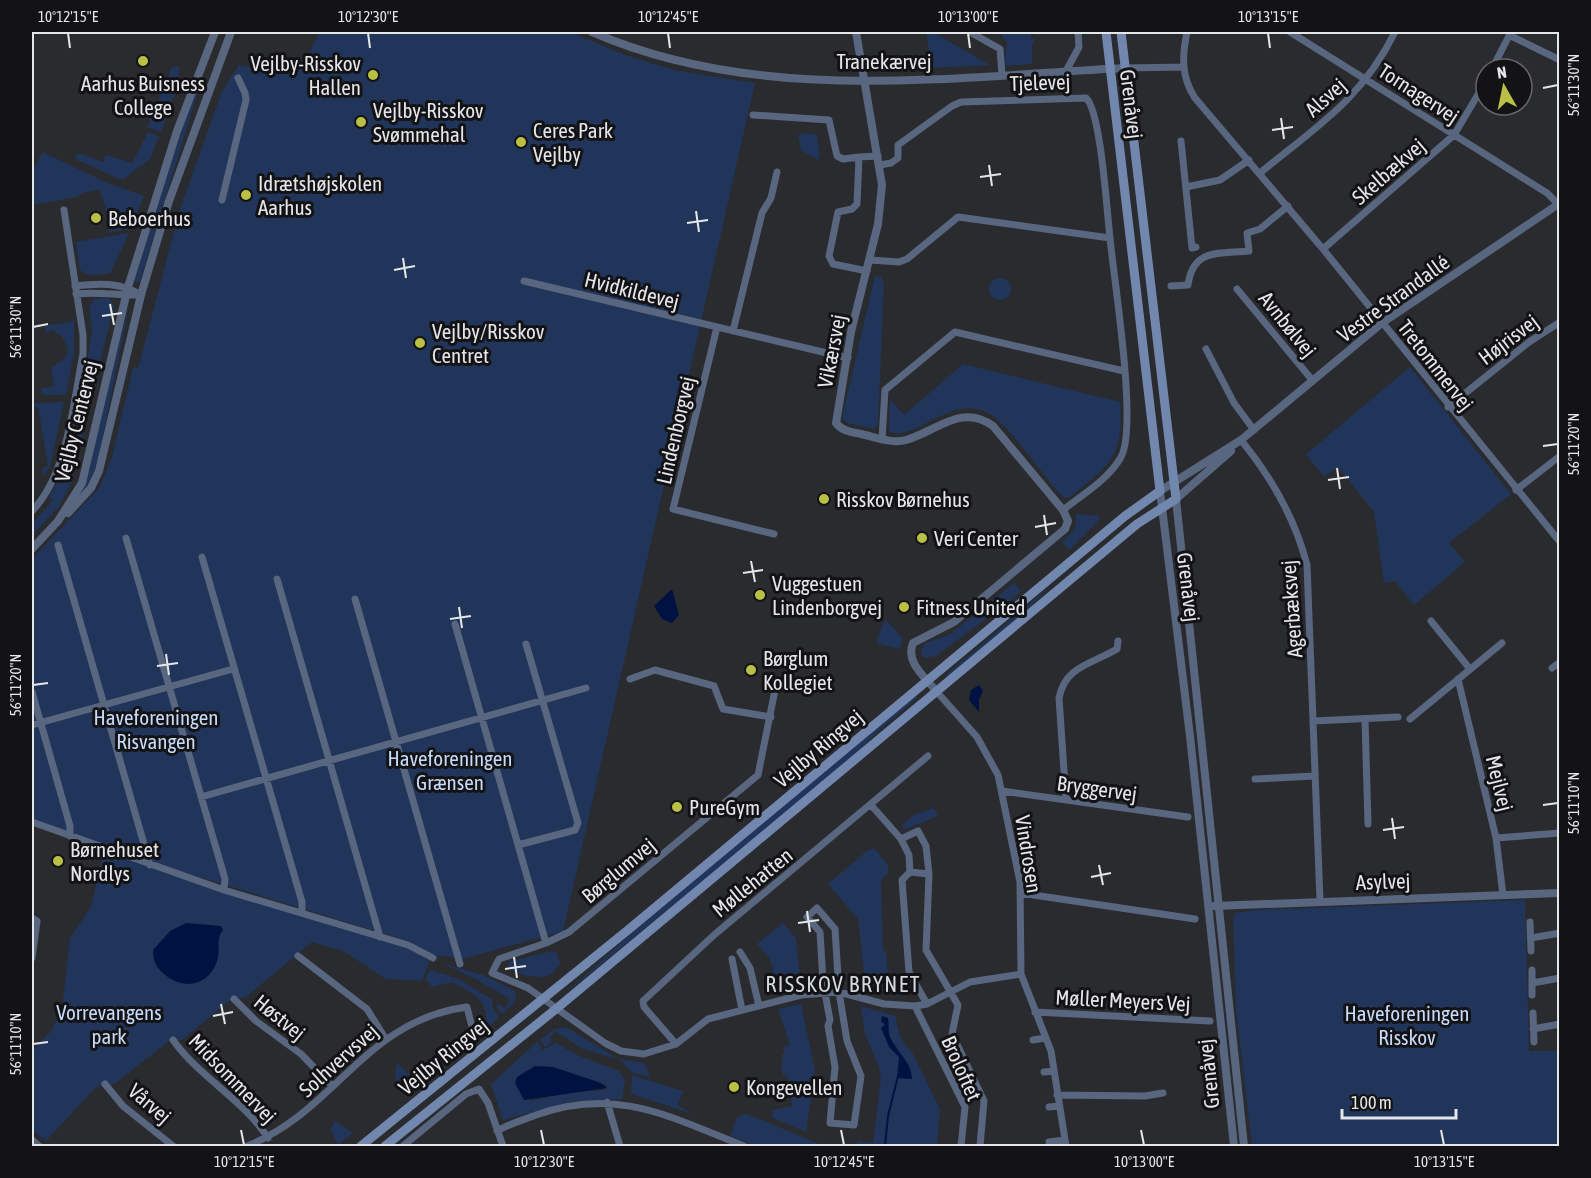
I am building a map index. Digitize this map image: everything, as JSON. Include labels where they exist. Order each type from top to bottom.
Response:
[{"type":"main road","name":"Grenåvej","points":[[1106,32],[1160,491]]},
{"type":"main road","name":"Grenåvej","points":[[1121,32],[1176,499]]},
{"type":"main road","name":"Vejlby Ringvej","points":[[361,1146],[543,999],[1125,516],[1160,491]]},
{"type":"main road","name":"Vejlby Ringvej","points":[[385,1146],[556,1009],[1137,524],[1176,499]]},
{"type":"street","name":"Vejlby Centervej","points":[[58,521],[82,483],[127,291],[173,141],[215,32]]},
{"type":"street","name":"Vejlby Centervej","points":[[58,521],[84,497],[99,471],[141,295],[186,148],[231,32]]},
{"type":"street","name":"Tranekærvej","points":[[592,32],[630,47],[696,66],[764,75],[864,80],[1183,67]]},
{"type":"street","name":"Vikærsvej","points":[[856,32],[879,160],[881,203],[835,419],[838,426],[848,431],[882,439]]},
{"type":"street","points":[[972,32],[1000,49],[1002,75]]},
{"type":"street","points":[[1066,71],[1079,47],[1078,32]]},
{"type":"street","points":[[1183,67],[1187,32]]},
{"type":"street","name":"Alsvej","points":[[1260,173],[1349,100],[1383,57],[1395,32]]},
{"type":"street","name":"Tornagervej","points":[[1295,33],[1547,193],[1559,204]]},
{"type":"street","points":[[1498,57],[1510,33],[1560,60]]},
{"type":"street","name":"Tretommervej","points":[[1183,67],[1189,89],[1195,98],[1288,206],[1560,543]]},
{"type":"street","points":[[222,200],[246,100],[238,78]]},
{"type":"street","name":"Tjelevej","points":[[879,160],[891,163],[898,158],[898,146],[961,102],[1081,96],[1090,102],[1093,108],[1110,238],[1124,372],[1127,428],[1121,457],[1112,469],[1063,510]]},
{"type":"street","name":"Skelbækvej","points":[[1323,249],[1454,135],[1474,101]]},
{"type":"street","points":[[753,115],[829,120],[837,156],[843,159],[859,157],[879,160]]},
{"type":"street","points":[[1181,141],[1192,248],[1196,248]]},
{"type":"street","points":[[859,157],[858,201],[852,209],[838,212],[829,256],[833,264],[867,271]]},
{"type":"street","points":[[1186,187],[1220,180],[1249,160]]},
{"type":"street","points":[[733,331],[762,213],[771,198],[777,172]]},
{"type":"street","name":"Vestre Strandallé","points":[[1176,499],[1241,440],[1382,323],[1559,204]]},
{"type":"street","points":[[1171,286],[1188,285],[1191,268],[1201,258],[1249,251],[1247,233],[1260,228],[1288,206]]},
{"type":"street","points":[[32,511],[48,491],[58,470],[74,400],[83,344],[64,210]]},
{"type":"street","points":[[870,260],[899,262],[907,259],[958,217],[1110,238]]},
{"type":"street","name":"Hvidkildevej","points":[[524,281],[848,358]]},
{"type":"street","points":[[75,290],[96,283],[141,295]]},
{"type":"street","name":"Avnbølvej","points":[[1237,289],[1313,381]]},
{"type":"street","name":"Højrisvej","points":[[1448,407],[1529,342],[1560,322]]},
{"type":"street","name":"Lindenborgvej","points":[[717,327],[673,509],[774,534]]},
{"type":"street","points":[[937,692],[910,657],[914,643],[954,622],[1065,529],[1068,521],[1063,510],[993,426],[979,418],[957,417],[906,440],[882,439],[885,390],[956,332],[1124,372]]},
{"type":"street","points":[[1206,349],[1234,403],[1254,430]]},
{"type":"street","name":"Vestre Strandallé","points":[[1160,491],[1241,440]]},
{"type":"street","name":"Agerbæksvej","points":[[1241,440],[1272,481],[1292,519],[1307,565],[1320,901]]},
{"type":"street","points":[[1516,490],[1560,456]]},
{"type":"street","name":"Grenåvej","points":[[1160,491],[1234,1146]]},
{"type":"street","name":"Grenåvej","points":[[1176,499],[1244,1146]]},
{"type":"street","points":[[32,549],[58,521]]},
{"type":"street","points":[[126,538],[225,879],[224,890]]},
{"type":"street","points":[[58,544],[150,865]]},
{"type":"street","points":[[202,557],[302,902],[302,912]]},
{"type":"street","points":[[277,579],[380,936]]},
{"type":"street","points":[[355,599],[460,964]]},
{"type":"street","points":[[1431,621],[1470,669]]},
{"type":"street","points":[[455,624],[546,943]]},
{"type":"street","points":[[1066,800],[1059,705],[1061,688],[1067,676],[1077,669],[1117,649],[1118,641]]},
{"type":"street","points":[[1410,719],[1502,643]]},
{"type":"street","points":[[519,845],[578,827],[526,644]]},
{"type":"street","points":[[1552,668],[1560,662]]},
{"type":"street","points":[[32,725],[233,669]]},
{"type":"street","points":[[630,679],[655,670],[714,686],[723,709],[771,717]]},
{"type":"street","name":"Mejlvej","points":[[1458,679],[1496,838],[1503,895]]},
{"type":"street","name":"Børglumvej","points":[[543,999],[528,988],[492,973],[499,959],[546,943],[569,932],[758,775],[777,680]]},
{"type":"street","points":[[201,798],[586,688]]},
{"type":"street","points":[[32,692],[70,826],[70,836]]},
{"type":"street","name":"Vindrosen","points":[[937,692],[986,750],[996,769],[1002,791],[1020,893],[1021,974],[1051,1051],[1065,1143],[1049,1142]]},
{"type":"street","points":[[1313,721],[1398,717]]},
{"type":"street","points":[[1365,719],[1368,824]]},
{"type":"street","name":"Møllehatten","points":[[676,1044],[644,1007],[643,1001],[714,935],[928,756]]},
{"type":"street","points":[[1255,779],[1315,776]]},
{"type":"street","name":"Bryggervej","points":[[1002,791],[1188,817]]},
{"type":"street","points":[[871,805],[901,839],[909,855],[910,872],[902,880],[905,944],[909,972],[927,1004]]},
{"type":"street","points":[[32,822],[224,890],[408,945],[433,958]]},
{"type":"street","name":"Broloftet","points":[[901,839],[918,831],[926,846],[929,874],[926,950],[958,1005],[952,1035],[984,1101],[980,1146]]},
{"type":"street","points":[[1496,838],[1560,833]]},
{"type":"street","points":[[910,872],[929,874]]},
{"type":"street","points":[[1020,893],[1195,919]]},
{"type":"street","name":"Asylvej","points":[[1208,907],[1560,893]]},
{"type":"street","points":[[817,908],[835,929],[839,992],[847,1041],[858,1064],[862,1082],[854,1125],[830,1123],[836,1067],[828,1026],[830,1020],[820,932],[807,917],[817,908]]},
{"type":"street","points":[[32,918],[37,921],[32,958]]},
{"type":"street","points":[[1530,922],[1531,951]]},
{"type":"street","points":[[1531,938],[1560,933]]},
{"type":"street","points":[[740,952],[750,968],[759,1006]]},
{"type":"street","points":[[298,956],[367,1009],[385,1038]]},
{"type":"street","points":[[732,959],[742,1010]]},
{"type":"street","points":[[1532,970],[1532,994]]},
{"type":"street","points":[[543,999],[597,1038],[621,1051],[644,1054],[676,1044],[708,1019],[759,1006],[839,992],[884,1004],[915,1006],[927,1004],[970,982],[1021,974]]},
{"type":"street","points":[[1532,983],[1560,978]]},
{"type":"street","name":"Høstvej","points":[[234,999],[256,1022],[301,1054],[332,1086]]},
{"type":"street","name":"Broloftet","points":[[915,1006],[965,1107],[961,1146]]},
{"type":"street","name":"Solhvervsvej","points":[[248,1146],[268,1138],[291,1124],[385,1038],[418,1020],[467,1007],[473,1031]]},
{"type":"street","name":"Møller Meyers Vej","points":[[1035,1012],[1210,1021]]},
{"type":"street","points":[[1533,1013],[1534,1042]]},
{"type":"street","points":[[1533,1029],[1560,1024]]},
{"type":"street","points":[[1033,1040],[1045,1038]]},
{"type":"street","name":"Midsommervej","points":[[173,1040],[189,1063],[256,1119],[268,1138]]},
{"type":"street","points":[[1044,1072],[1054,1071]]},
{"type":"street","name":"Vårvej","points":[[105,1084],[123,1106],[173,1146]]},
{"type":"street","points":[[403,1146],[473,1089],[479,1089],[484,1093],[503,1146]]},
{"type":"street","points":[[1058,1095],[1145,1096],[1163,1093]]},
{"type":"street","points":[[497,1131],[568,1105],[606,1102],[663,1113],[728,1143],[744,1146]]},
{"type":"street","points":[[606,1102],[620,1146]]},
{"type":"street","points":[[1049,1107],[1059,1106]]},
{"type":"street","points":[[32,1140],[39,1146]]},
{"type":"green space","name":"Vejlby/Risskov Centret","points":[[319,32],[571,32],[625,55],[674,70],[755,83],[563,931],[463,959],[432,955],[408,941],[154,863],[32,819],[32,559],[100,487],[112,457],[133,367],[138,369],[180,209],[222,91],[239,65],[259,69],[307,58]]},
{"type":"green space","points":[[926,32],[933,32],[990,65],[932,68]]},
{"type":"green space","points":[[1000,32],[1031,32],[1031,39],[1036,39],[1032,44],[1032,64],[1004,66],[1007,43]]},
{"type":"green space","points":[[179,66],[179,82],[161,132],[147,127],[172,67]]},
{"type":"green space","points":[[202,78],[140,281],[136,283],[134,280],[186,117]]},
{"type":"green space","points":[[148,132],[159,136],[150,159],[124,179],[119,179],[75,159],[77,154],[81,154],[103,162],[106,155],[132,163]]},
{"type":"green space","points":[[807,133],[817,135],[820,156],[818,160],[801,150],[798,135]]},
{"type":"green space","points":[[42,152],[108,183],[144,196],[131,229],[109,232],[105,205],[99,190],[82,193],[77,197],[32,205],[32,173]]},
{"type":"green space","points":[[129,233],[110,274],[87,275],[80,270],[76,242]]},
{"type":"green space","points":[[875,276],[881,277],[884,283],[878,424],[874,429],[847,423],[842,418]]},
{"type":"green space","points":[[1000,278],[1010,285],[1011,289],[1004,299],[1000,300],[990,293],[989,289],[996,279]]},
{"type":"green space","points":[[108,298],[114,305],[72,481],[59,507],[32,535],[32,524],[53,500],[49,497],[64,468],[72,427],[77,427],[79,418],[73,417],[82,372],[89,373],[91,364],[87,363],[92,330],[89,308],[94,299]]},
{"type":"green space","points":[[130,301],[97,465],[86,489],[77,498],[88,476],[110,373]]},
{"type":"green space","points":[[74,321],[74,352],[66,395],[44,395],[40,389],[54,386],[51,368],[66,357],[68,349],[62,336],[51,330],[46,334],[45,326]]},
{"type":"green space","points":[[963,364],[1120,402],[1119,436],[1111,459],[1095,477],[1069,498],[1064,498],[1008,430],[990,414],[976,409],[962,409],[909,431],[898,433],[889,431],[890,399],[904,415]]},
{"type":"green space","points":[[1410,367],[1511,494],[1449,543],[1465,562],[1414,605],[1395,581],[1384,583],[1374,512],[1338,467],[1324,477],[1306,454]]},
{"type":"green space","points":[[64,402],[50,467],[43,476],[42,468],[48,466],[38,407],[32,407],[32,403]]},
{"type":"green space","points":[[1138,510],[1050,586],[1018,619],[948,677],[946,675],[1090,551]]},
{"type":"green space","points":[[1076,514],[1099,516],[1100,519],[1069,550],[1062,542],[1075,529]]},
{"type":"green space","points":[[1014,583],[1021,591],[1010,601],[936,656],[923,658],[921,650],[925,643],[949,635]]},
{"type":"green space","points":[[885,619],[903,638],[900,649],[876,643]]},
{"type":"green space","points":[[915,695],[917,698],[879,730],[852,758],[560,998],[642,924]]},
{"type":"green space","points":[[934,808],[938,816],[904,830],[902,825],[916,814]]},
{"type":"green space","points":[[874,848],[888,866],[888,873],[881,880],[883,951],[886,951],[888,978],[899,997],[865,982],[858,919],[828,884],[867,851]]},
{"type":"green space","name":"Vorrevangens park","points":[[104,850],[406,947],[430,961],[422,981],[386,979],[343,951],[312,942],[246,997],[229,1001],[182,1040],[169,1041],[114,1084],[96,1087],[46,1141],[32,1130],[32,1051],[51,1031],[62,1009],[70,938],[91,907]]},
{"type":"green space","name":"Haveforeningen Risskov","points":[[1525,900],[1529,1051],[1559,1051],[1559,1146],[1252,1146],[1236,1009],[1233,920],[1235,913],[1255,910]]},
{"type":"green space","points":[[783,923],[796,938],[801,985],[779,992],[770,959],[757,944]]},
{"type":"green space","points":[[553,951],[557,953],[560,964],[550,975],[528,976],[508,966],[509,962],[515,960]]},
{"type":"green space","points":[[441,963],[483,975],[515,991],[516,1001],[502,1014],[496,1007],[498,1004],[505,1008],[509,1001],[508,998],[474,978]]},
{"type":"green space","points":[[429,971],[458,979],[493,1000],[492,1007],[499,1017],[483,1033],[481,1031],[486,1014],[480,1001],[467,990],[452,982],[432,987],[426,980]]},
{"type":"green space","points":[[801,1004],[815,1070],[806,1132],[772,1118],[773,1110],[792,1106],[787,1075],[783,1076],[781,1062],[783,1061],[782,1054],[785,1053],[783,1047],[790,1045],[778,1009]]},
{"type":"green space","points":[[861,1006],[896,1016],[900,1036],[912,1052],[940,1109],[937,1146],[855,1146],[858,1141],[873,1143],[881,1078],[878,1064],[865,1034]]},
{"type":"green space","points":[[566,1027],[616,1059],[581,1048],[555,1031],[550,1038],[552,1042],[545,1047],[540,1040],[554,1029]]},
{"type":"green space","points":[[537,1042],[543,1050],[556,1043],[577,1055],[619,1071],[625,1081],[622,1099],[574,1101],[503,1120],[491,1084]],"holes":[[[538,1066],[553,1067],[607,1085],[606,1090],[571,1092],[530,1101]]]},
{"type":"green space","points":[[619,1059],[645,1063],[650,1077],[633,1073]]},
{"type":"green space","points":[[397,1063],[415,1080],[401,1091],[395,1076]]},
{"type":"green space","points":[[632,1075],[683,1091],[678,1105],[693,1114],[631,1094]]},
{"type":"green space","points":[[744,1114],[824,1146],[756,1146],[730,1136],[737,1118]]},
{"type":"green space","points":[[335,1121],[353,1133],[338,1145],[330,1129]]},
{"type":"shaded area","points":[[672,589],[679,615],[672,623],[662,619],[654,606]]},
{"type":"shaded area","points":[[979,685],[983,691],[979,700],[979,712],[969,700],[971,690]]},
{"type":"shaded area","points":[[186,923],[221,926],[223,930],[215,967],[204,979],[188,984],[172,980],[164,974],[156,964],[153,954],[153,950],[170,931]]},
{"type":"shaded area","points":[[882,1016],[888,1018],[890,1037],[909,1067],[912,1079],[897,1078],[899,1057],[889,1047],[881,1028],[885,1025],[881,1021]]},
{"type":"shaded area","points":[[535,1066],[553,1067],[601,1083],[607,1088],[524,1100],[515,1083],[517,1077]]},
{"type":"waterway","points":[[885,1146],[888,1116],[898,1076]]},
{"type":"place","name":"Aarhus Buisness College","points":[[143,61]]},
{"type":"place","name":"Vejlby-Risskov Hallen","points":[[373,75]]},
{"type":"place","name":"Vejlby-Risskov Svømmehal","points":[[361,122]]},
{"type":"place","name":"Ceres Park Vejlby","points":[[521,142]]},
{"type":"place","name":"Idrætshøjskolen Aarhus","points":[[246,195]]},
{"type":"place","name":"Beboerhus","points":[[96,218]]},
{"type":"place","name":"Vejlby/Risskov Centret","points":[[420,343]]},
{"type":"place","name":"Risskov Børnehus","points":[[824,499]]},
{"type":"place","name":"Veri Center","points":[[922,538]]},
{"type":"place","name":"Vuggestuen Lindenborgvej","points":[[760,595]]},
{"type":"place","name":"Fitness United","points":[[904,607]]},
{"type":"place","name":"Børglum Kollegiet","points":[[751,670]]},
{"type":"place","name":"PureGym","points":[[677,807]]},
{"type":"place","name":"Børnehuset Nordlys","points":[[58,861]]},
{"type":"place","name":"Kongevellen","points":[[734,1087]]},
{"type":"district","name":"RISSKOV BRYNET","points":[[843,984]]},
{"type":"park label","name":"Haveforeningen Risvangen","points":[[156,729]]},
{"type":"park label","name":"Haveforeningen Grænsen","points":[[450,770]]}]
